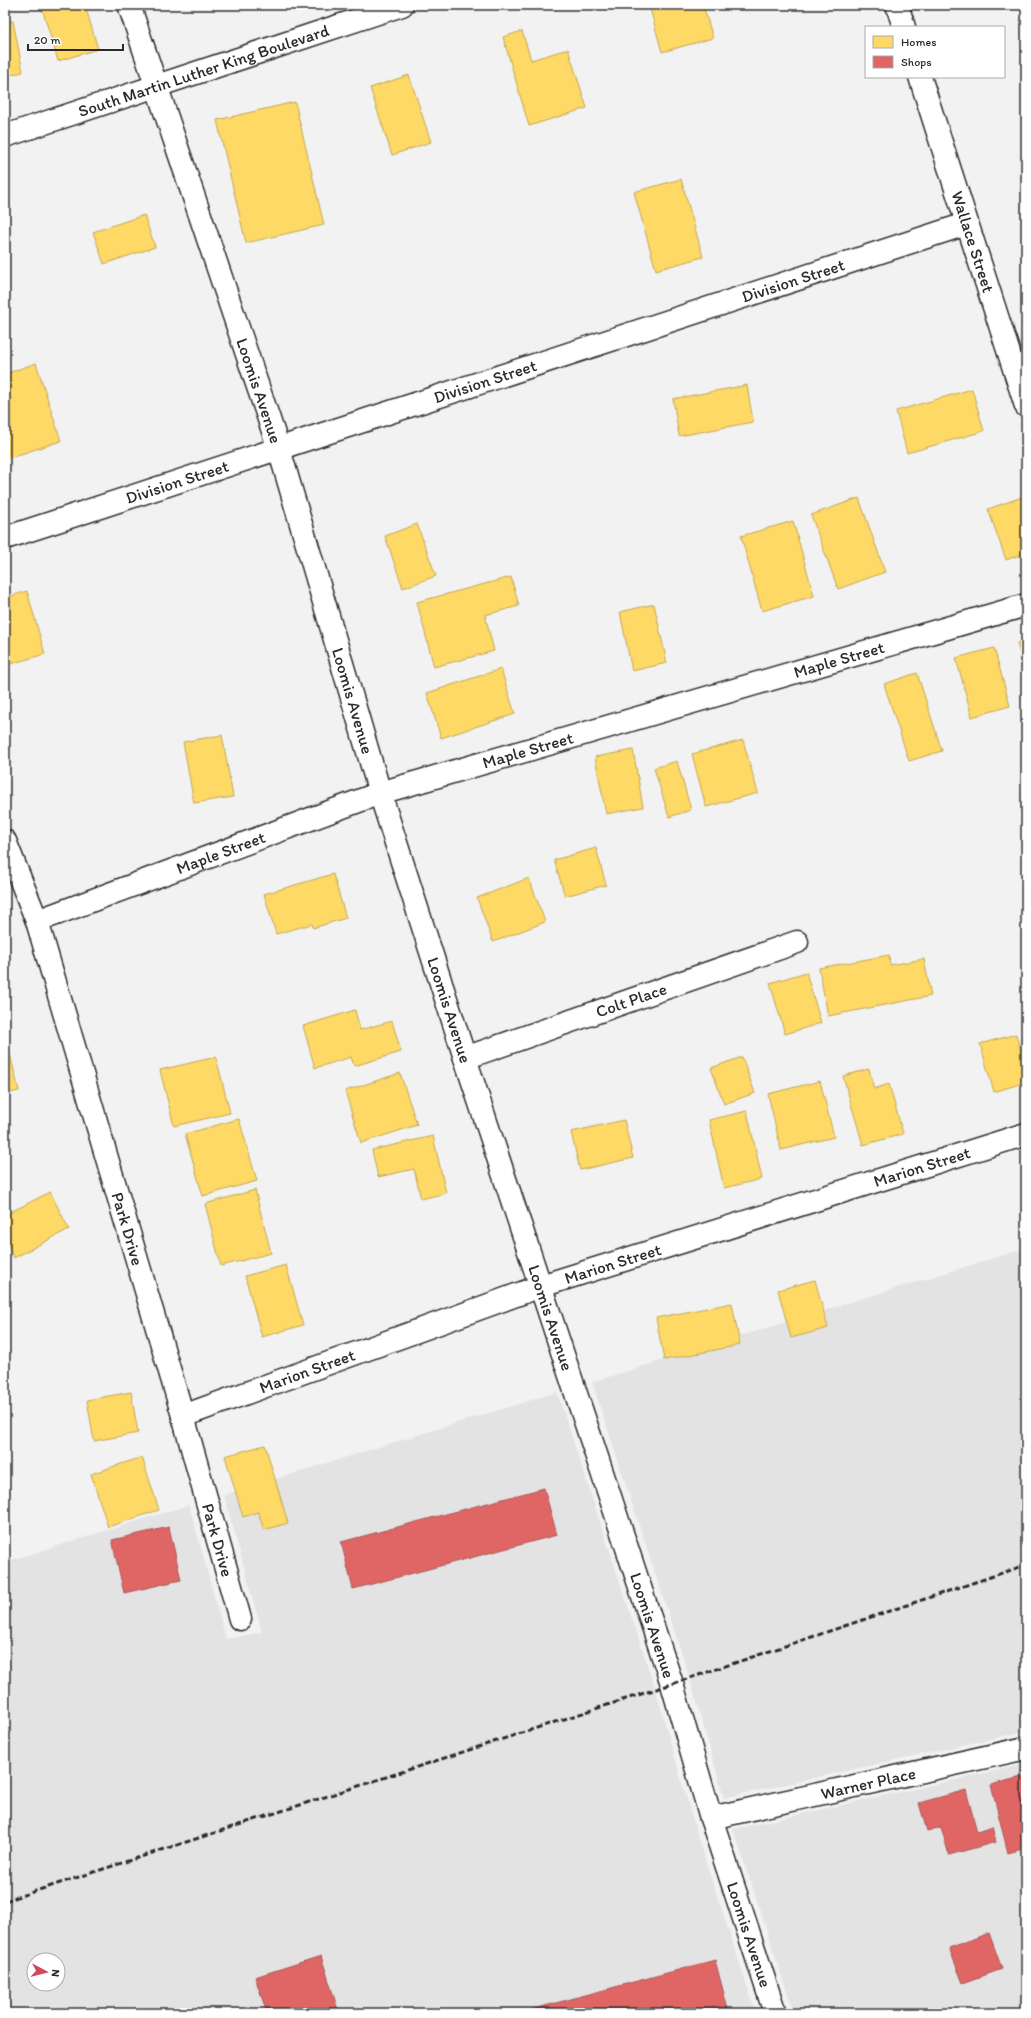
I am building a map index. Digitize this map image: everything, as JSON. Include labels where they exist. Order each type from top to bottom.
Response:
[{"type":"street","name":"Loomis Avenue","points":[[129,5],[155,87],[279,449],[380,793],[465,1058],[672,1684],[710,1818],[775,2013]]},
{"type":"street","name":"South Martin Luther King Boulevard","points":[[5,136],[402,5]]},
{"type":"street","points":[[897,5],[904,26]]},
{"type":"street","name":"Wallace Street","points":[[920,78],[966,224],[1026,406]]},
{"type":"street","name":"Division Street","points":[[5,538],[966,224]]},
{"type":"street","name":"Maple Street","points":[[37,921],[380,793],[1026,605]]},
{"type":"street","name":"Park Drive","points":[[5,841],[37,921],[183,1416],[240,1620]]},
{"type":"street","name":"Colt Place","points":[[465,1058],[797,942]]},
{"type":"street","name":"Marion Street","points":[[183,1416],[541,1286],[1026,1134]]},
{"type":"street","name":"Warner Place","points":[[710,1818],[1026,1748]]},
{"type":"shaded area","points":[[1026,1248],[1026,1731],[724,1798],[690,1679],[592,1382]]},
{"type":"shaded area","points":[[557,1392],[655,1688],[698,1838],[756,2013],[5,2013],[5,1562],[189,1505],[226,1639],[262,1632],[224,1495]]},
{"type":"shaded area","points":[[1026,1764],[1026,2013],[794,2013],[733,1829]]},
{"type":"building: Homes","points":[[41,5],[85,5],[98,49],[58,61]]},
{"type":"building: Homes","points":[[649,5],[703,5],[713,38],[662,52]]},
{"type":"building: Homes","points":[[13,21],[23,72],[5,76],[5,23]]},
{"type":"building: Homes","points":[[522,31],[531,60],[568,49],[587,108],[529,126],[503,37]]},
{"type":"building: Homes","points":[[409,75],[431,142],[392,155],[370,88]]},
{"type":"building: Homes","points":[[295,102],[324,225],[246,243],[217,120]]},
{"type":"building: Homes","points":[[681,179],[703,257],[656,270],[634,192]]},
{"type":"building: Homes","points":[[144,215],[155,247],[104,264],[93,232]]},
{"type":"building: Homes","points":[[36,363],[61,441],[5,459],[5,374]]},
{"type":"building: Homes","points":[[747,385],[753,422],[679,436],[673,399]]},
{"type":"building: Homes","points":[[972,389],[984,431],[907,453],[896,411]]},
{"type":"building: Homes","points":[[1022,497],[1026,508],[1026,553],[1006,560],[988,509]]},
{"type":"building: Homes","points":[[859,498],[885,572],[838,589],[811,515]]},
{"type":"building: Homes","points":[[793,521],[814,596],[762,611],[741,536]]},
{"type":"building: Homes","points":[[417,524],[436,576],[403,588],[385,536]]},
{"type":"building: Homes","points":[[511,577],[519,606],[485,615],[494,651],[434,667],[417,602]]},
{"type":"building: Homes","points":[[27,591],[45,654],[7,665],[5,659],[5,598]]},
{"type":"building: Homes","points":[[654,604],[667,663],[632,671],[620,612]]},
{"type":"building: Homes","points":[[1026,640],[1026,675],[1017,643]]},
{"type":"building: Homes","points":[[994,648],[1010,706],[972,717],[956,658]]},
{"type":"building: Homes","points":[[501,669],[515,714],[441,738],[427,693]]},
{"type":"building: Homes","points":[[917,673],[942,751],[909,761],[884,684]]},
{"type":"building: Homes","points":[[222,735],[233,797],[194,803],[183,742]]},
{"type":"building: Homes","points":[[743,740],[758,793],[706,807],[692,754]]},
{"type":"building: Homes","points":[[633,750],[643,807],[606,814],[595,757]]},
{"type":"building: Homes","points":[[677,761],[691,810],[669,817],[654,768]]},
{"type":"building: Homes","points":[[596,848],[606,885],[565,896],[554,860]]},
{"type":"building: Homes","points":[[333,874],[346,918],[313,928],[312,924],[276,934],[264,894]]},
{"type":"building: Homes","points":[[529,878],[545,922],[493,942],[477,898]]},
{"type":"building: Homes","points":[[889,955],[890,965],[924,959],[931,996],[828,1016],[819,968]]},
{"type":"building: Homes","points":[[806,972],[821,1023],[785,1034],[770,983]]},
{"type":"building: Homes","points":[[355,1010],[360,1030],[392,1021],[401,1052],[354,1066],[351,1057],[315,1068],[303,1026]]},
{"type":"building: Homes","points":[[1016,1034],[1026,1068],[1026,1082],[994,1092],[980,1044]]},
{"type":"building: Homes","points":[[10,1054],[19,1091],[5,1094],[5,1055]]},
{"type":"building: Homes","points":[[216,1057],[230,1113],[174,1126],[160,1070]]},
{"type":"building: Homes","points":[[742,1057],[755,1093],[724,1104],[711,1068]]},
{"type":"building: Homes","points":[[869,1069],[874,1089],[889,1084],[903,1134],[863,1145],[843,1076]]},
{"type":"building: Homes","points":[[400,1073],[417,1125],[361,1143],[345,1091]]},
{"type":"building: Homes","points":[[820,1081],[834,1137],[781,1150],[768,1094]]},
{"type":"building: Homes","points":[[747,1111],[762,1179],[724,1188],[709,1120]]},
{"type":"building: Homes","points":[[239,1119],[257,1181],[203,1196],[185,1134]]},
{"type":"building: Homes","points":[[624,1120],[633,1158],[580,1170],[571,1132]]},
{"type":"building: Homes","points":[[433,1136],[446,1193],[421,1199],[414,1169],[378,1177],[372,1150]]},
{"type":"building: Homes","points":[[255,1190],[271,1253],[221,1266],[205,1204]]},
{"type":"building: Homes","points":[[50,1192],[69,1229],[14,1258],[5,1240],[5,1215]]},
{"type":"building: Homes","points":[[286,1265],[303,1325],[262,1337],[245,1276]]},
{"type":"building: Homes","points":[[815,1280],[828,1328],[791,1338],[778,1290]]},
{"type":"building: Homes","points":[[732,1303],[740,1345],[664,1360],[656,1318]]},
{"type":"building: Homes","points":[[131,1392],[138,1433],[94,1441],[87,1400]]},
{"type":"building: Homes","points":[[265,1445],[288,1523],[264,1530],[258,1512],[243,1517],[225,1456]]},
{"type":"building: Homes","points":[[142,1457],[159,1510],[108,1527],[91,1474]]},
{"type":"building: Shops","points":[[544,1488],[557,1535],[353,1589],[341,1542]]},
{"type":"building: Shops","points":[[169,1527],[181,1580],[124,1593],[112,1540]]},
{"type":"building: Shops","points":[[1025,1776],[1026,1848],[1008,1853],[991,1785]]},
{"type":"building: Shops","points":[[966,1790],[977,1832],[992,1827],[996,1842],[949,1855],[941,1827],[927,1831],[919,1803]]},
{"type":"building: Shops","points":[[989,1933],[1002,1969],[963,1983],[949,1948]]},
{"type":"building: Shops","points":[[321,1956],[339,2013],[267,2013],[255,1977]]},
{"type":"building: Shops","points":[[715,1960],[729,2013],[519,2013]]},
{"type":"building: Shops","points":[[1012,2009],[1014,2013],[1000,2013]]},
{"type":"railway","points":[[5,1901],[672,1684],[1026,1565]]}]
